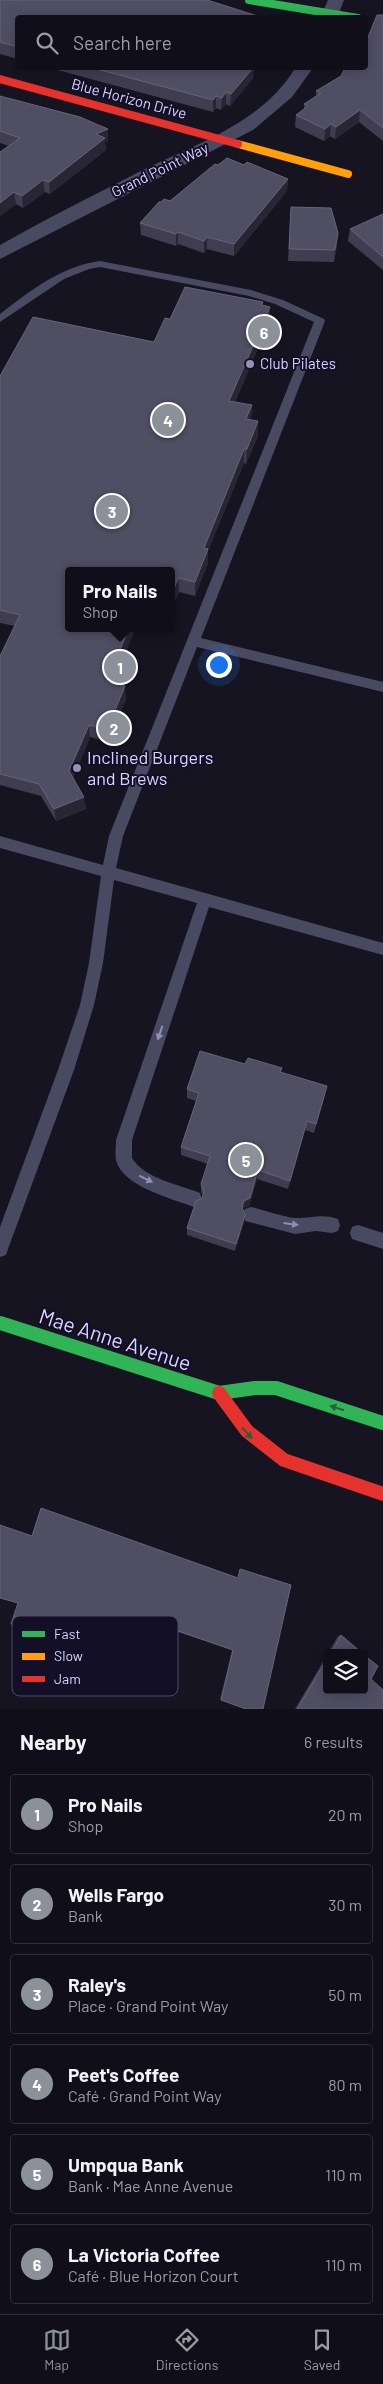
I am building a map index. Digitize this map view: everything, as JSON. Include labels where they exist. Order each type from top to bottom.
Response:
[{"type":"street","points":[[249,0],[331,10],[348,15]]},
{"type":"street","name":"Grand Point Way","points":[[0,253],[53,223],[246,126],[270,109],[288,91],[303,70]]},
{"type":"street","name":"Blue Horizon Drive","points":[[0,79],[348,174]]},
{"type":"street","name":"Mae Anne Avenue","points":[[0,1323],[220,1393],[255,1388],[276,1388],[383,1423]]},
{"type":"street","points":[[220,1393],[242,1429],[254,1441],[269,1451],[284,1460],[383,1494]]},
{"type":"lane","points":[[0,320],[59,278],[80,267],[100,264],[251,293],[279,302],[320,321],[116,836],[108,872],[96,963],[87,1005],[66,1070],[0,1249]]},
{"type":"lane","points":[[193,641],[383,687]]},
{"type":"lane","points":[[0,842],[383,949]]},
{"type":"lane","points":[[194,1198],[143,1179],[132,1170],[124,1159],[124,1140],[205,899]]},
{"type":"lane","points":[[251,1216],[294,1226],[316,1223],[332,1224]]},
{"type":"lane","points":[[358,1233],[383,1241]]},
{"type":"building","points":[[0,0],[207,0],[254,15],[15,15],[15,46],[0,42]]},
{"type":"building","points":[[377,15],[383,15],[383,128],[360,110],[336,127],[331,124],[325,129],[296,115],[308,106],[304,104],[321,93],[316,91],[341,76],[344,70],[368,70],[368,37]]},
{"type":"building","points":[[100,70],[251,70],[231,94],[226,92],[222,98],[216,96],[213,100]]},
{"type":"building","points":[[0,96],[80,117],[108,129],[96,134],[105,138],[49,182],[43,180],[22,196],[14,192],[0,203],[0,152],[20,138],[0,131]]},
{"type":"building","points":[[227,158],[244,165],[247,162],[288,179],[234,244],[207,237],[204,241],[178,232],[176,234],[140,223],[159,202],[164,199],[170,201],[215,164],[218,165]]},
{"type":"building","points":[[291,207],[331,208],[338,233],[335,250],[289,249]]},
{"type":"building","points":[[383,214],[383,257],[350,229]]},
{"type":"building","points":[[185,287],[263,302],[262,305],[270,307],[229,401],[252,405],[246,419],[258,421],[247,449],[244,449],[204,548],[208,549],[195,582],[178,578],[175,586],[175,567],[65,567],[65,632],[127,632],[107,682],[125,686],[107,729],[89,725],[69,771],[84,797],[54,809],[39,784],[0,774],[0,656],[20,615],[0,610],[0,376],[33,317],[154,342],[165,318],[170,319]]},
{"type":"building","points":[[200,1051],[245,1064],[248,1058],[282,1068],[280,1072],[327,1086],[316,1124],[307,1121],[290,1181],[258,1170],[250,1198],[244,1201],[242,1207],[245,1215],[236,1244],[187,1228],[196,1201],[202,1198],[204,1192],[201,1184],[210,1156],[181,1147],[199,1093],[187,1089]]},
{"type":"building","points":[[41,1508],[238,1578],[240,1569],[291,1585],[263,1709],[246,1709],[221,1700],[233,1650],[178,1631],[178,1616],[14,1616],[18,1603],[0,1598],[0,1525],[32,1536]]},
{"type":"building","points":[[341,1635],[357,1649],[333,1649]]},
{"type":"building","points":[[368,1658],[378,1666],[371,1679],[383,1690],[383,1709],[297,1709],[323,1666],[323,1694],[368,1694]]},
{"type":"traffic: fast","points":[[249,0],[340,15]]},
{"type":"traffic: fast","points":[[0,1323],[219,1393],[255,1388],[276,1388],[383,1423]]},
{"type":"traffic: slow","points":[[238,144],[348,174]]},
{"type":"traffic: jam","points":[[0,79],[238,144]]},
{"type":"traffic: jam","points":[[219,1393],[247,1431],[284,1460],[383,1494]]},
{"type":"place","name":"La Victoria Coffee","points":[[264,332]]},
{"type":"place","name":"Club Pilates","points":[[250,364]]},
{"type":"place","name":"Peet's Coffee","points":[[168,420]]},
{"type":"place","name":"Raley's","points":[[112,511]]},
{"type":"place","name":"Pro Nails","points":[[120,667]]},
{"type":"place","name":"Wells Fargo","points":[[114,728]]},
{"type":"place","name":"Inclined Burgers and Brews","points":[[77,768]]},
{"type":"place","name":"Umpqua Bank","points":[[246,1160]]}]
